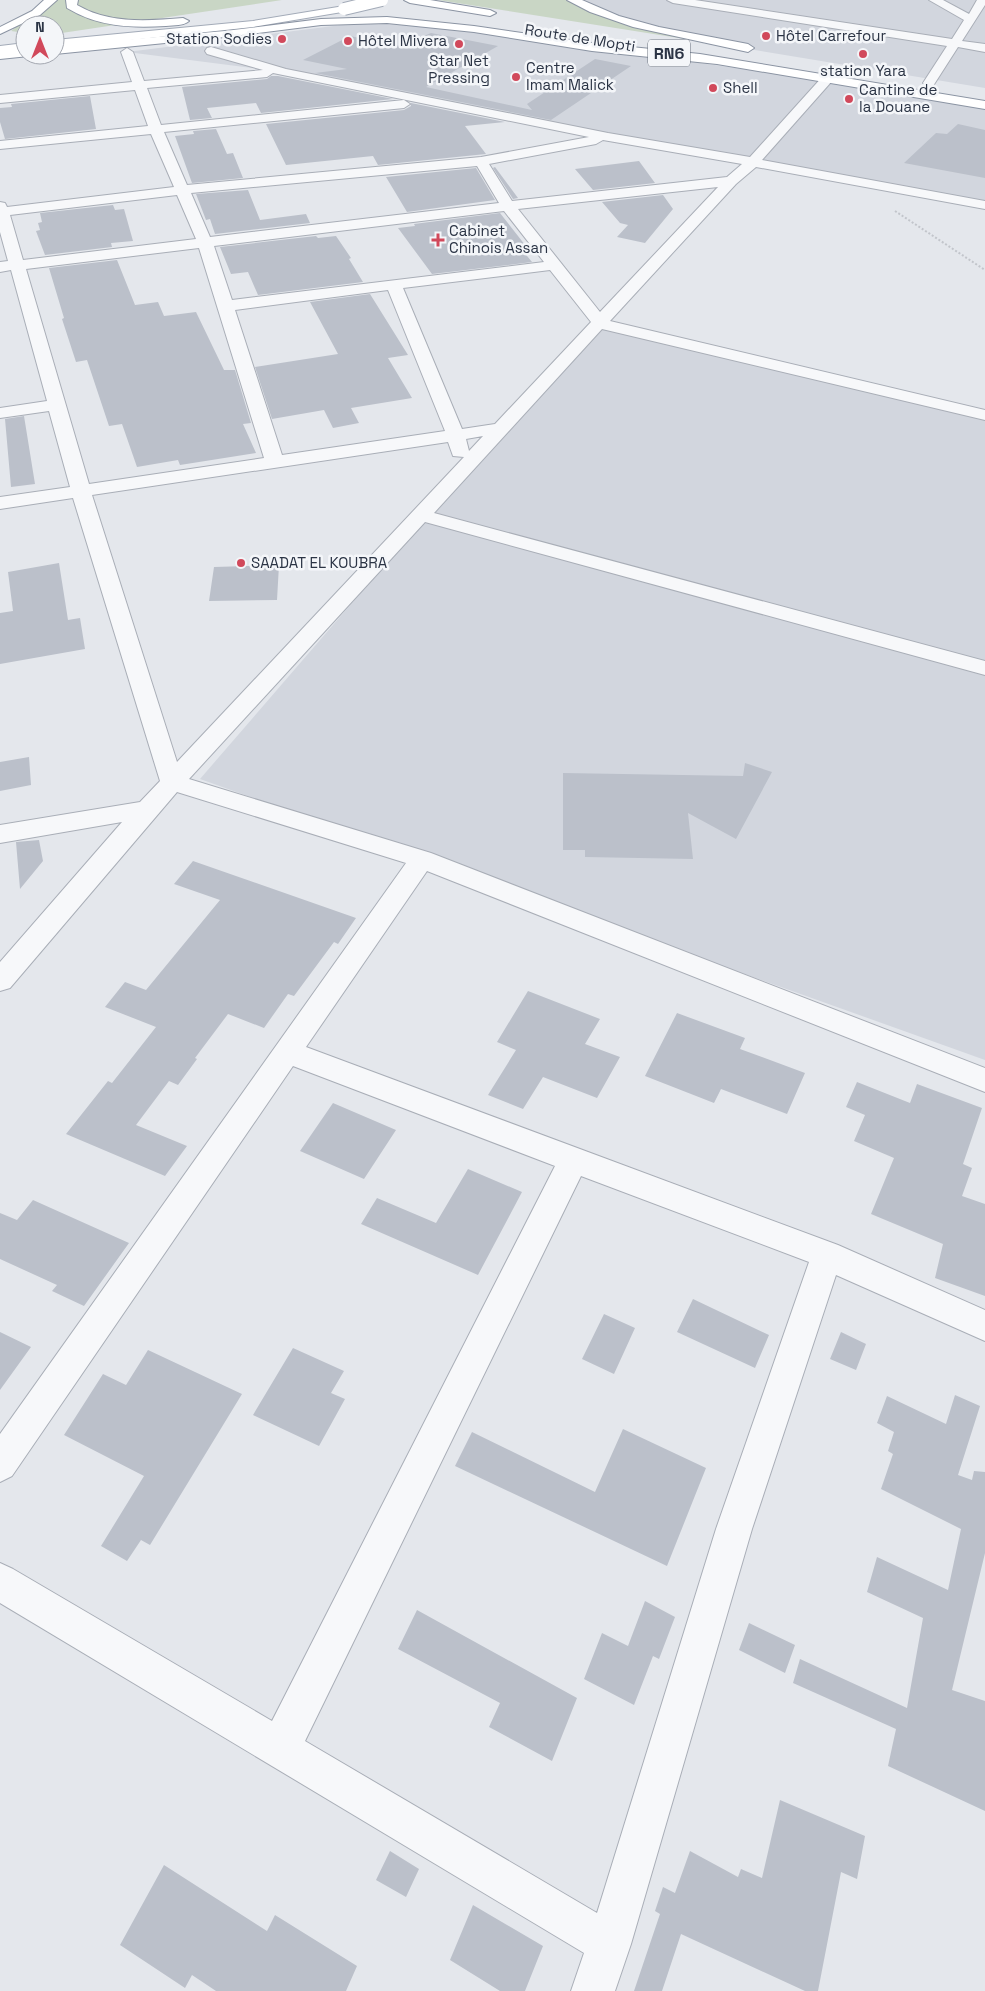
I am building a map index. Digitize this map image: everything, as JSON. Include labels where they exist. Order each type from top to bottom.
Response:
[{"type":"main road","points":[[0,31],[36,13],[51,0]]},
{"type":"main road","points":[[72,0],[71,6],[88,16],[108,20],[170,22],[234,16]]},
{"type":"main road","name":"Route de Mopti","points":[[353,0],[717,61],[830,73]]},
{"type":"main road","name":"Route de Mopti","points":[[410,0],[506,16]]},
{"type":"main road","points":[[573,0],[595,12],[632,24],[761,50]]},
{"type":"main road","points":[[65,33],[234,16],[328,1]]},
{"type":"main road","points":[[65,43],[253,24],[344,9],[390,5]]},
{"type":"main road","points":[[65,49],[225,34],[322,22],[388,20],[474,29],[717,61]]},
{"type":"main road","name":"Route de Mopti","points":[[633,36],[830,73],[985,105]]},
{"type":"main road","points":[[0,40],[15,38]]},
{"type":"main road","points":[[0,50],[15,48]]},
{"type":"main road","points":[[0,55],[15,54]]},
{"type":"street","points":[[673,0],[985,48]]},
{"type":"street","points":[[935,0],[970,19]]},
{"type":"street","points":[[929,83],[983,0]]},
{"type":"street","points":[[211,51],[284,72],[608,137],[985,205]]},
{"type":"street","points":[[127,52],[138,85],[205,242],[275,462]]},
{"type":"street","points":[[0,99],[284,72]]},
{"type":"street","points":[[0,981],[147,808],[731,182],[753,162],[830,73]]},
{"type":"street","points":[[0,145],[156,128],[435,102]]},
{"type":"street","points":[[172,782],[81,491],[56,404],[8,266],[1,210],[183,190],[481,162],[608,137]]},
{"type":"street","points":[[481,162],[508,206],[600,324],[985,415]]},
{"type":"street","points":[[8,266],[508,206],[731,182]]},
{"type":"street","points":[[226,306],[553,265]]},
{"type":"street","points":[[394,285],[456,434],[464,468]]},
{"type":"street","points":[[0,413],[56,404]]},
{"type":"street","points":[[0,503],[503,428]]},
{"type":"street","points":[[420,515],[985,668]]},
{"type":"street","points":[[172,782],[422,859],[985,1080]]},
{"type":"street","points":[[0,834],[147,808]]},
{"type":"street","points":[[0,1464],[422,859]]},
{"type":"street","points":[[287,1052],[827,1255],[985,1326]]},
{"type":"street","points":[[280,1748],[574,1159]]},
{"type":"street","points":[[593,1991],[609,1944],[734,1529],[827,1255]]},
{"type":"street","points":[[0,1582],[609,1944]]},
{"type":"path","points":[[894,210],[985,270]]},
{"type":"shaded area","points":[[583,0],[985,0],[985,88],[742,48],[641,27]]},
{"type":"shaded area","points":[[365,22],[429,25],[821,80],[985,106],[985,205],[284,72],[127,52]]},
{"type":"shaded area","points":[[601,324],[985,415],[985,1060],[200,779],[503,428]]},
{"type":"green space","points":[[51,0],[282,0],[65,33],[65,15],[32,15]]},
{"type":"green space","points":[[438,0],[583,0],[641,27],[742,48]]},
{"type":"building","points":[[431,33],[498,46],[426,87],[532,110],[527,104],[595,59],[631,66],[551,120],[315,73],[347,69],[303,60],[350,36],[400,46]]},
{"type":"building","points":[[271,76],[393,99],[261,113],[256,103],[207,108],[212,118],[190,120],[182,87],[267,79]]},
{"type":"building","points":[[90,96],[96,129],[5,139],[0,122],[0,108],[12,107],[11,104]]},
{"type":"building","points":[[411,103],[505,122],[465,126],[486,154],[378,165],[373,156],[286,165],[266,124],[404,110],[411,106]]},
{"type":"building","points":[[958,124],[985,130],[985,178],[904,163],[936,133],[947,134]]},
{"type":"building","points":[[216,129],[227,154],[233,153],[243,178],[192,183],[175,136],[194,134],[193,131]]},
{"type":"building","points":[[639,161],[655,183],[593,190],[575,169]]},
{"type":"building","points":[[495,167],[518,198],[513,199],[493,168]]},
{"type":"building","points":[[476,168],[495,200],[407,212],[386,177]]},
{"type":"building","points":[[248,190],[260,220],[306,214],[310,223],[215,234],[210,219],[206,220],[196,194]]},
{"type":"building","points":[[663,195],[673,209],[645,243],[617,237],[628,225],[620,223],[602,202]]},
{"type":"building","points":[[113,205],[115,210],[124,209],[133,241],[111,243],[112,247],[45,255],[36,231],[40,230],[38,223],[42,222],[40,213]]},
{"type":"building","points":[[500,213],[529,250],[523,251],[532,262],[432,274],[398,228],[415,226],[414,224]]},
{"type":"building","points":[[316,236],[318,238],[336,236],[351,258],[349,259],[363,282],[258,295],[248,272],[231,274],[220,247]]},
{"type":"building","points":[[117,260],[135,305],[158,302],[164,316],[196,312],[224,370],[235,370],[251,423],[243,424],[256,453],[180,465],[178,460],[137,467],[122,424],[109,426],[87,360],[76,362],[62,319],[64,318],[49,268]]},
{"type":"building","points":[[370,294],[408,355],[388,358],[412,398],[351,408],[359,423],[333,428],[324,410],[272,419],[255,367],[338,354],[310,302]]},
{"type":"building","points":[[24,416],[35,484],[11,487],[5,419]]},
{"type":"building","points":[[59,563],[68,620],[80,618],[85,649],[0,664],[0,613],[13,611],[8,572]]},
{"type":"building","points":[[279,565],[277,600],[209,601],[214,567]]},
{"type":"building","points":[[29,757],[31,785],[0,791],[0,762]]},
{"type":"building","points":[[745,763],[772,772],[736,839],[688,813],[693,859],[585,857],[585,850],[563,850],[563,773],[743,776]]},
{"type":"building","points":[[39,840],[43,861],[20,889],[16,842]]},
{"type":"building","points":[[193,861],[356,918],[338,944],[334,942],[294,996],[288,994],[264,1028],[228,1014],[195,1058],[197,1059],[178,1085],[169,1081],[136,1125],[187,1146],[165,1176],[66,1134],[108,1081],[112,1083],[156,1027],[105,1007],[125,982],[146,990],[220,900],[174,884]]},
{"type":"building","points":[[528,991],[600,1019],[585,1044],[620,1057],[597,1098],[543,1077],[523,1109],[488,1095],[516,1050],[497,1042]]},
{"type":"building","points":[[677,1013],[745,1038],[740,1049],[805,1073],[787,1114],[721,1089],[714,1103],[645,1076]]},
{"type":"building","points":[[857,1082],[910,1103],[917,1084],[982,1108],[963,1164],[972,1168],[962,1196],[985,1204],[985,1296],[935,1278],[943,1244],[871,1214],[894,1158],[854,1141],[865,1115],[846,1107]]},
{"type":"building","points":[[333,1103],[396,1130],[364,1179],[300,1151]]},
{"type":"building","points":[[468,1169],[522,1192],[478,1275],[361,1224],[377,1198],[436,1223]]},
{"type":"building","points":[[33,1200],[129,1243],[84,1306],[52,1291],[57,1285],[0,1259],[0,1213],[17,1220]]},
{"type":"building","points":[[693,1299],[769,1335],[755,1368],[677,1332]]},
{"type":"building","points":[[604,1314],[635,1328],[614,1374],[582,1359]]},
{"type":"building","points":[[0,1332],[31,1347],[0,1390]]},
{"type":"building","points":[[841,1332],[866,1344],[856,1370],[830,1359]]},
{"type":"building","points":[[293,1348],[344,1371],[331,1393],[345,1399],[319,1446],[253,1415]]},
{"type":"building","points":[[148,1350],[242,1394],[150,1545],[141,1540],[127,1561],[101,1546],[144,1476],[64,1435],[103,1374],[126,1385]]},
{"type":"building","points":[[955,1395],[980,1406],[958,1475],[972,1480],[974,1471],[985,1472],[985,1553],[952,1690],[985,1701],[985,1811],[888,1766],[896,1729],[793,1683],[800,1659],[907,1708],[923,1618],[867,1592],[877,1557],[948,1590],[961,1529],[881,1489],[893,1454],[888,1451],[894,1432],[877,1423],[887,1396],[946,1424]]},
{"type":"building","points":[[623,1429],[706,1468],[667,1566],[455,1466],[472,1432],[595,1492]]},
{"type":"building","points":[[645,1601],[675,1617],[659,1659],[653,1656],[634,1705],[584,1679],[602,1633],[628,1646]]},
{"type":"building","points":[[417,1610],[577,1698],[552,1761],[489,1727],[500,1703],[398,1649]]},
{"type":"building","points":[[749,1623],[795,1645],[785,1673],[739,1650]]},
{"type":"building","points":[[780,1800],[865,1836],[857,1879],[841,1872],[818,1991],[805,1991],[681,1934],[662,1991],[634,1991],[660,1914],[655,1911],[663,1887],[675,1893],[690,1851],[738,1877],[741,1869],[762,1878]]},
{"type":"building","points":[[390,1851],[419,1869],[406,1897],[376,1880]]},
{"type":"building","points":[[164,1865],[267,1931],[275,1915],[357,1966],[346,1991],[216,1991],[192,1975],[185,1988],[120,1945]]},
{"type":"building","points":[[473,1905],[543,1946],[525,1991],[500,1991],[450,1960]]},
{"type":"place","name":"Hôtel Carrefour","points":[[766,36]]},
{"type":"place","name":"Station Sodies","points":[[282,39]]},
{"type":"place","name":"Hôtel Mivera","points":[[348,41]]},
{"type":"place","name":"Star Net Pressing","points":[[459,44]]},
{"type":"place","name":"station Yara","points":[[863,54]]},
{"type":"place","name":"Centre Imam Malick","points":[[516,77]]},
{"type":"place","name":"Shell","points":[[713,88]]},
{"type":"place","name":"Cantine de la Douane","points":[[849,99]]},
{"type":"place","name":"Cabinet Chinois Assan","points":[[438,240]]},
{"type":"place","name":"SAADAT EL KOUBRA","points":[[241,563]]}]
